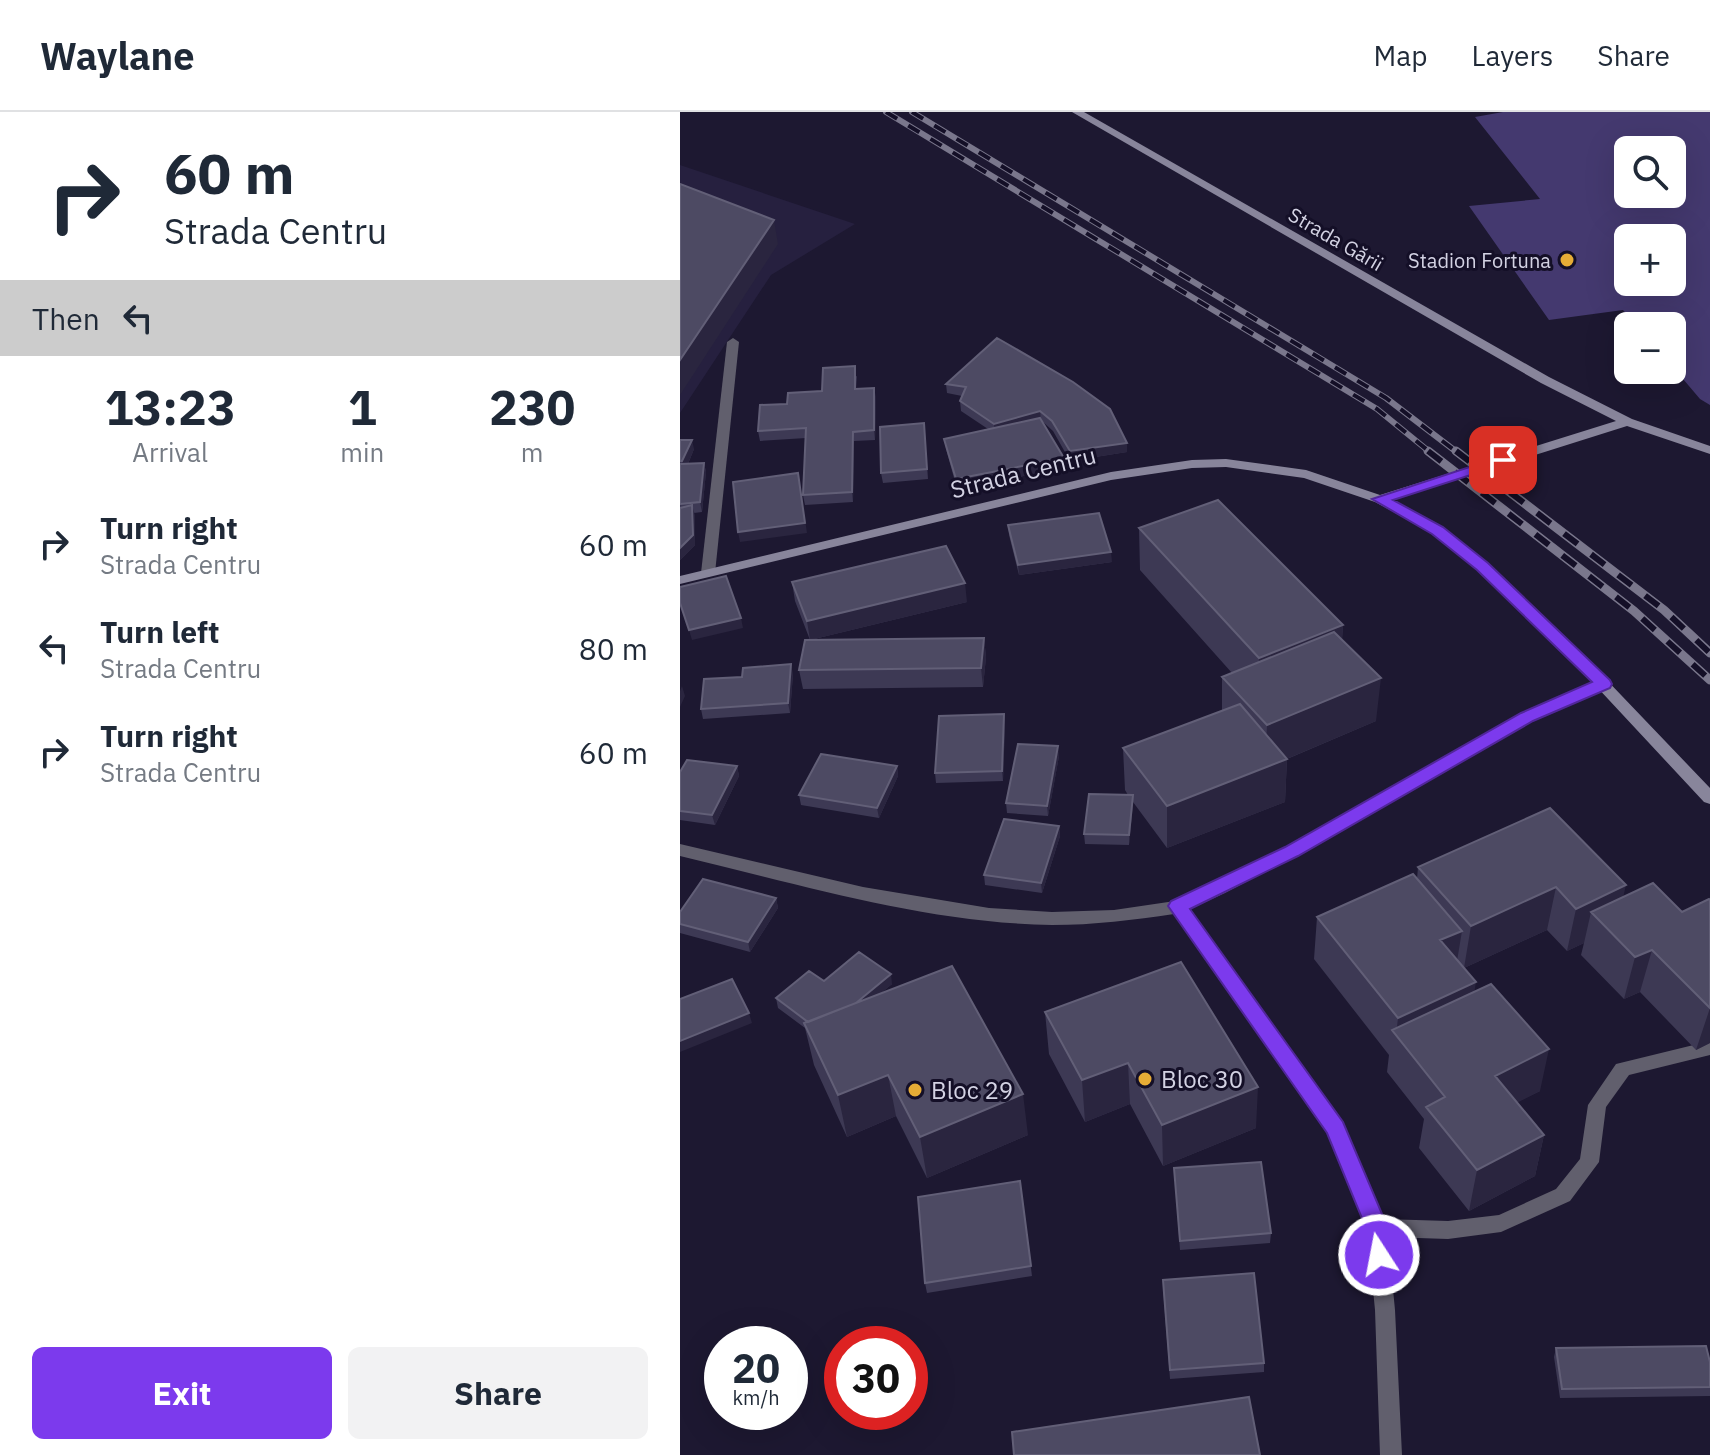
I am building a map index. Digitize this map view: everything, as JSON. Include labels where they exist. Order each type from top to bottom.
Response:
[{"type":"main road","name":"Strada Gării","points":[[1077,112],[1516,364],[1627,422],[1710,450]]},
{"type":"main road","points":[[1380,499],[1627,422]]},
{"type":"main road","name":"Strada Centru","points":[[680,580],[1111,476],[1192,464],[1248,465],[1306,474],[1380,499],[1438,530],[1482,566],[1604,684],[1710,798]]},
{"type":"street","points":[[708,573],[733,342]]},
{"type":"street","points":[[680,850],[862,891],[958,909],[1032,918],[1100,918],[1178,906],[1292,852],[1527,717],[1604,684]]},
{"type":"street","points":[[1178,906],[1336,1129],[1377,1228],[1385,1310],[1391,1455]]},
{"type":"street","points":[[1377,1228],[1448,1230],[1501,1223],[1563,1195],[1589,1162],[1597,1105],[1623,1069],[1710,1048]]},
{"type":"shaded area","name":"Stadion Fortuna","points":[[1503,112],[1710,112],[1710,405],[1700,399],[1686,382],[1686,312],[1623,310],[1549,320],[1469,206],[1540,199],[1475,117]]},
{"type":"shaded area","points":[[680,165],[855,224],[771,275],[680,413]]},
{"type":"building","points":[[680,184],[774,220],[680,360]]},
{"type":"building","points":[[997,338],[1073,382],[1110,409],[1127,443],[1070,451],[1052,421],[1040,411],[994,424],[960,401],[966,387],[946,384]]},
{"type":"building","points":[[855,366],[855,389],[874,388],[874,430],[853,432],[852,492],[803,495],[806,428],[758,431],[760,405],[787,404],[788,393],[822,391],[823,368]]},
{"type":"building","points":[[1040,418],[1064,458],[956,479],[944,439]]},
{"type":"building","points":[[924,423],[927,469],[881,473],[880,427]]},
{"type":"building","points":[[680,440],[692,440],[682,461],[680,461]]},
{"type":"building","points":[[704,463],[700,502],[680,504],[680,464]]},
{"type":"building","points":[[798,473],[805,523],[738,532],[733,482]]},
{"type":"building","points":[[1218,500],[1343,625],[1259,658],[1139,528]]},
{"type":"building","points":[[692,505],[693,535],[680,548],[680,508]]},
{"type":"building","points":[[1099,513],[1111,552],[1018,565],[1008,525]]},
{"type":"building","points":[[946,546],[965,583],[807,621],[792,582]]},
{"type":"building","points":[[726,576],[741,618],[689,630],[680,603],[680,587]]},
{"type":"building","points":[[1334,632],[1381,678],[1267,725],[1222,677]]},
{"type":"building","points":[[984,638],[981,668],[799,670],[805,640]]},
{"type":"building","points":[[791,664],[788,703],[701,709],[704,679],[742,677],[743,668]]},
{"type":"building","points":[[1240,704],[1287,759],[1167,806],[1123,748]]},
{"type":"building","points":[[1004,714],[1002,771],[935,773],[939,716]]},
{"type":"building","points":[[1018,744],[1058,746],[1047,806],[1006,803]]},
{"type":"building","points":[[821,754],[897,766],[877,808],[799,795]]},
{"type":"building","points":[[687,760],[737,766],[712,815],[680,811],[680,772]]},
{"type":"building","points":[[1089,794],[1133,795],[1129,835],[1084,834]]},
{"type":"building","points":[[1550,808],[1626,885],[1576,909],[1556,887],[1471,926],[1418,867]]},
{"type":"building","points":[[1004,819],[1059,826],[1041,883],[984,875]]},
{"type":"building","points":[[1413,874],[1462,931],[1440,940],[1476,982],[1398,1018],[1317,917]]},
{"type":"building","points":[[703,879],[776,898],[748,942],[680,924],[680,912]]},
{"type":"building","points":[[1653,883],[1682,912],[1710,900],[1710,1008],[1652,950],[1635,957],[1591,912]]},
{"type":"building","points":[[859,952],[891,974],[856,1003],[808,1022],[776,998],[809,971],[824,981]]},
{"type":"building","points":[[1181,962],[1258,1087],[1162,1125],[1128,1063],[1082,1080],[1045,1012]]},
{"type":"building","points":[[952,966],[1023,1094],[920,1137],[888,1075],[838,1095],[804,1023]]},
{"type":"building","points":[[732,979],[749,1013],[680,1041],[680,999]]},
{"type":"building","points":[[1491,984],[1549,1049],[1495,1076],[1544,1135],[1477,1170],[1426,1107],[1445,1097],[1392,1030]]},
{"type":"building","points":[[1261,1162],[1271,1233],[1180,1241],[1174,1168]]},
{"type":"building","points":[[1020,1181],[1031,1266],[925,1283],[918,1197]]},
{"type":"building","points":[[1254,1273],[1264,1363],[1170,1370],[1163,1280]]},
{"type":"building","points":[[1706,1346],[1710,1362],[1710,1387],[1562,1389],[1556,1348]]},
{"type":"building","points":[[1249,1397],[1260,1455],[1014,1455],[1012,1432]]},
{"type":"railway","points":[[886,112],[1377,409],[1431,453]]},
{"type":"railway","points":[[912,112],[1386,398],[1458,453]]},
{"type":"railway","points":[[1428,451],[1634,611],[1710,680]]},
{"type":"railway","points":[[1456,451],[1664,610],[1710,653]]},
{"type":"place","name":"Stadion Fortuna","points":[[1567,260]]},
{"type":"place","name":"Bloc 30","points":[[1145,1079]]},
{"type":"place","name":"Bloc 29","points":[[915,1090]]},
{"type":"route","points":[[1379,1255],[1377,1228],[1336,1129],[1178,906],[1292,852],[1527,717],[1604,684],[1482,566],[1438,530],[1380,499],[1503,460]]}]
